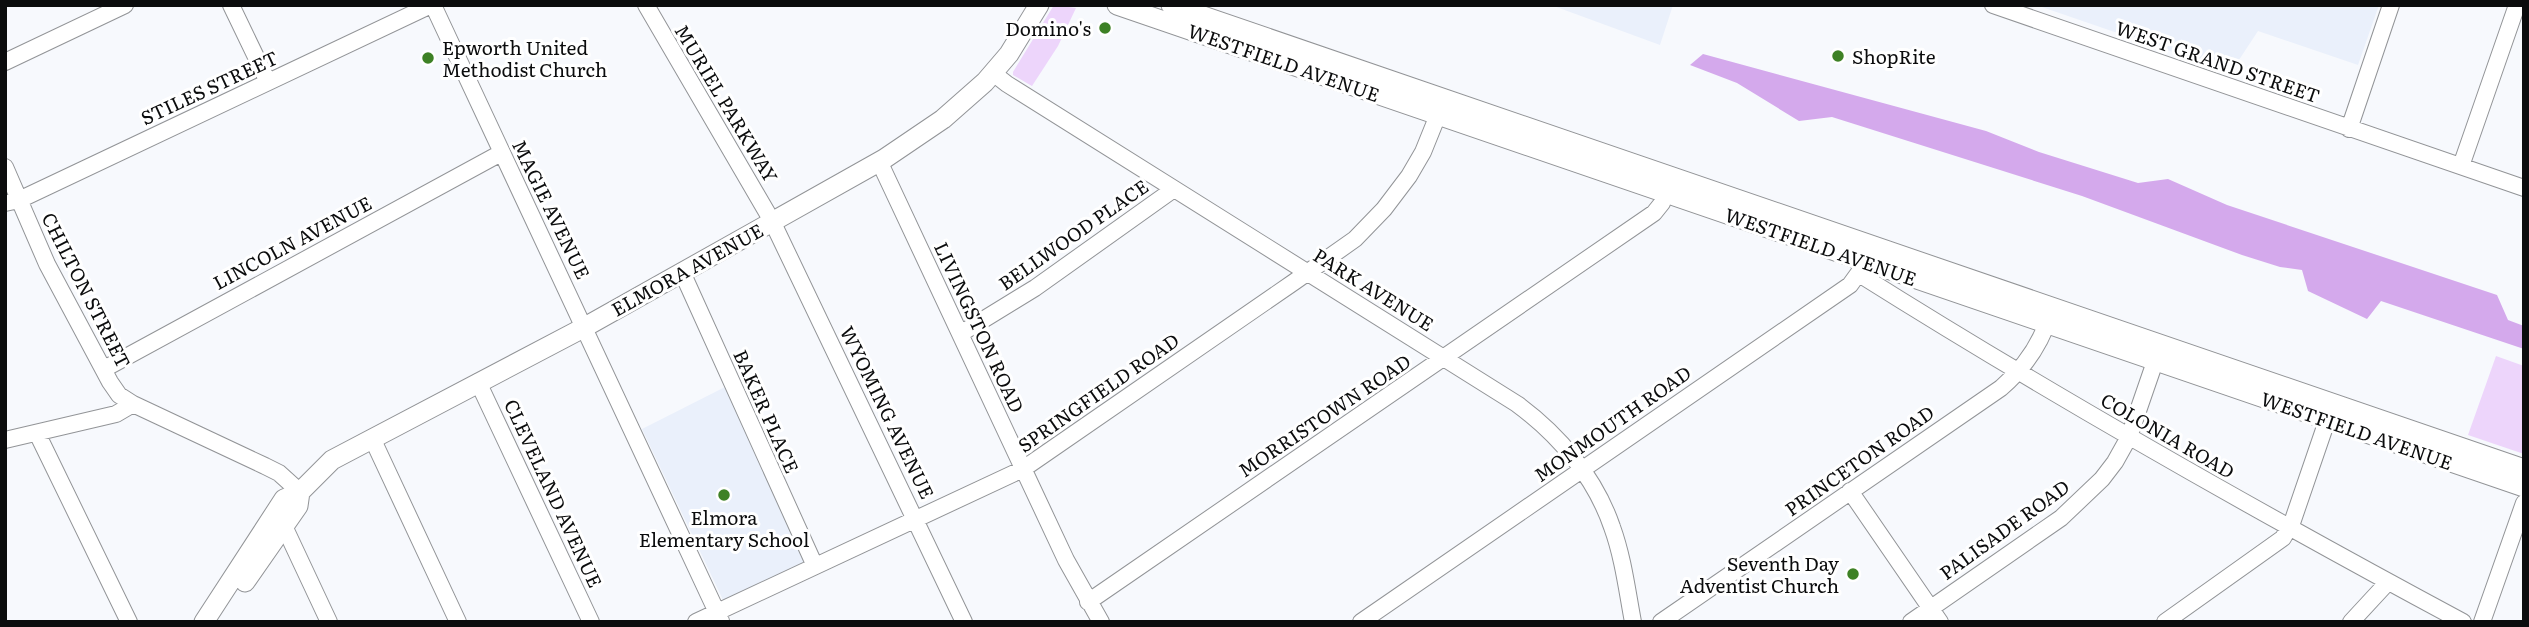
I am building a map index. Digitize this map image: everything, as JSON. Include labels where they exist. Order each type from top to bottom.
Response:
[{"type":"main road","name":"ELMORA AVENUE","points":[[204,622],[285,499],[300,492],[332,460],[585,327],[879,161],[943,120],[993,73],[1017,42],[1039,5]]},
{"type":"main road","name":"WESTFIELD AVENUE","points":[[1117,5],[1245,40],[1441,107],[1668,185],[1865,260],[2050,316],[2330,412],[2524,487]]},
{"type":"main road","name":"WESTFIELD AVENUE","points":[[1171,5],[1245,40]]},
{"type":"main road","name":"WESTFIELD AVENUE","points":[[2330,412],[2524,469]]},
{"type":"main road","points":[[217,622],[298,506],[300,492]]},
{"type":"street","points":[[5,62],[125,5]]},
{"type":"street","points":[[231,5],[268,82]]},
{"type":"street","name":"STILES STREET","points":[[12,201],[432,5]]},
{"type":"street","name":"MAGIE AVENUE","points":[[432,5],[719,617]]},
{"type":"street","name":"MURIEL PARKWAY","points":[[646,5],[772,222]]},
{"type":"street","name":"WEST GRAND STREET","points":[[1993,5],[2524,188]]},
{"type":"street","points":[[2349,129],[2391,5]]},
{"type":"street","points":[[2461,166],[2516,5]]},
{"type":"street","name":"PARK AVENUE","points":[[993,73],[1007,85],[1308,271],[1528,412],[1558,440],[1597,493],[1612,527],[1623,565],[1633,622]]},
{"type":"street","name":"SPRINGFIELD ROAD","points":[[696,622],[719,617],[815,566],[1023,469],[1355,239],[1384,209],[1409,177],[1423,152],[1441,107]]},
{"type":"street","name":"LINCOLN AVENUE","points":[[104,369],[501,153]]},
{"type":"street","name":"LIVINGSTON ROAD","points":[[879,161],[1023,469],[1088,602],[1101,622]]},
{"type":"street","name":"CHILTON STREET","points":[[5,167],[12,201],[119,395],[272,470],[300,492]]},
{"type":"street","name":"MORRISTOWN ROAD","points":[[1088,602],[1654,213],[1662,203],[1668,185]]},
{"type":"street","name":"BELLWOOD PLACE","points":[[960,334],[1035,288],[1174,189]]},
{"type":"street","name":"WYOMING AVENUE","points":[[772,222],[964,622]]},
{"type":"street","name":"COLONIA ROAD","points":[[1865,260],[2017,372],[2289,529],[2463,622]]},
{"type":"street","name":"MONMOUTH ROAD","points":[[1361,622],[1850,285],[1865,260]]},
{"type":"street","name":"BAKER PLACE","points":[[682,272],[815,566]]},
{"type":"street","name":"PRINCETON ROAD","points":[[1661,622],[2001,388],[2040,341],[2050,316]]},
{"type":"street","name":"PALISADE ROAD","points":[[1910,622],[2070,510],[2108,471],[2129,438],[2158,353]]},
{"type":"street","name":"CLEVELAND AVENUE","points":[[478,382],[591,622]]},
{"type":"street","points":[[5,440],[116,414],[133,404]]},
{"type":"street","points":[[2165,622],[2274,547],[2289,529],[2330,412]]},
{"type":"street","points":[[37,433],[129,622]]},
{"type":"street","points":[[372,438],[458,622]]},
{"type":"street","points":[[1850,491],[1940,622]]},
{"type":"street","points":[[2482,622],[2524,503]]},
{"type":"street","points":[[284,526],[329,622]]},
{"type":"street","points":[[2351,622],[2388,582]]},
{"type":"shaded area","points":[[1054,5],[1076,8],[1058,46],[1032,86],[1013,75],[1013,72]]},
{"type":"shaded area","points":[[1551,5],[1673,5],[1660,45]]},
{"type":"shaded area","points":[[2036,5],[2379,5],[2358,65],[2258,31],[2231,72]]},
{"type":"shaded area","points":[[1703,54],[1986,131],[2039,152],[2138,183],[2168,179],[2227,205],[2497,295],[2508,320],[2524,326],[2524,349],[2381,301],[2367,319],[2308,291],[2302,270],[2280,267],[2242,255],[2082,196],[1832,117],[1799,121],[1737,83],[1690,65]]},
{"type":"shaded area","points":[[2496,356],[2524,366],[2524,454],[2468,435]]},
{"type":"shaded area","name":"Elmora Elementary School","points":[[725,387],[804,562],[724,602],[642,429]]},
{"type":"place","name":"Domino's","points":[[1105,28]]},
{"type":"place","name":"ShopRite","points":[[1838,56]]},
{"type":"place","name":"Epworth United Methodist Church","points":[[428,58]]},
{"type":"place","name":"Elmora Elementary School","points":[[724,495]]},
{"type":"place","name":"Seventh Day Adventist Church","points":[[1853,574]]}]
